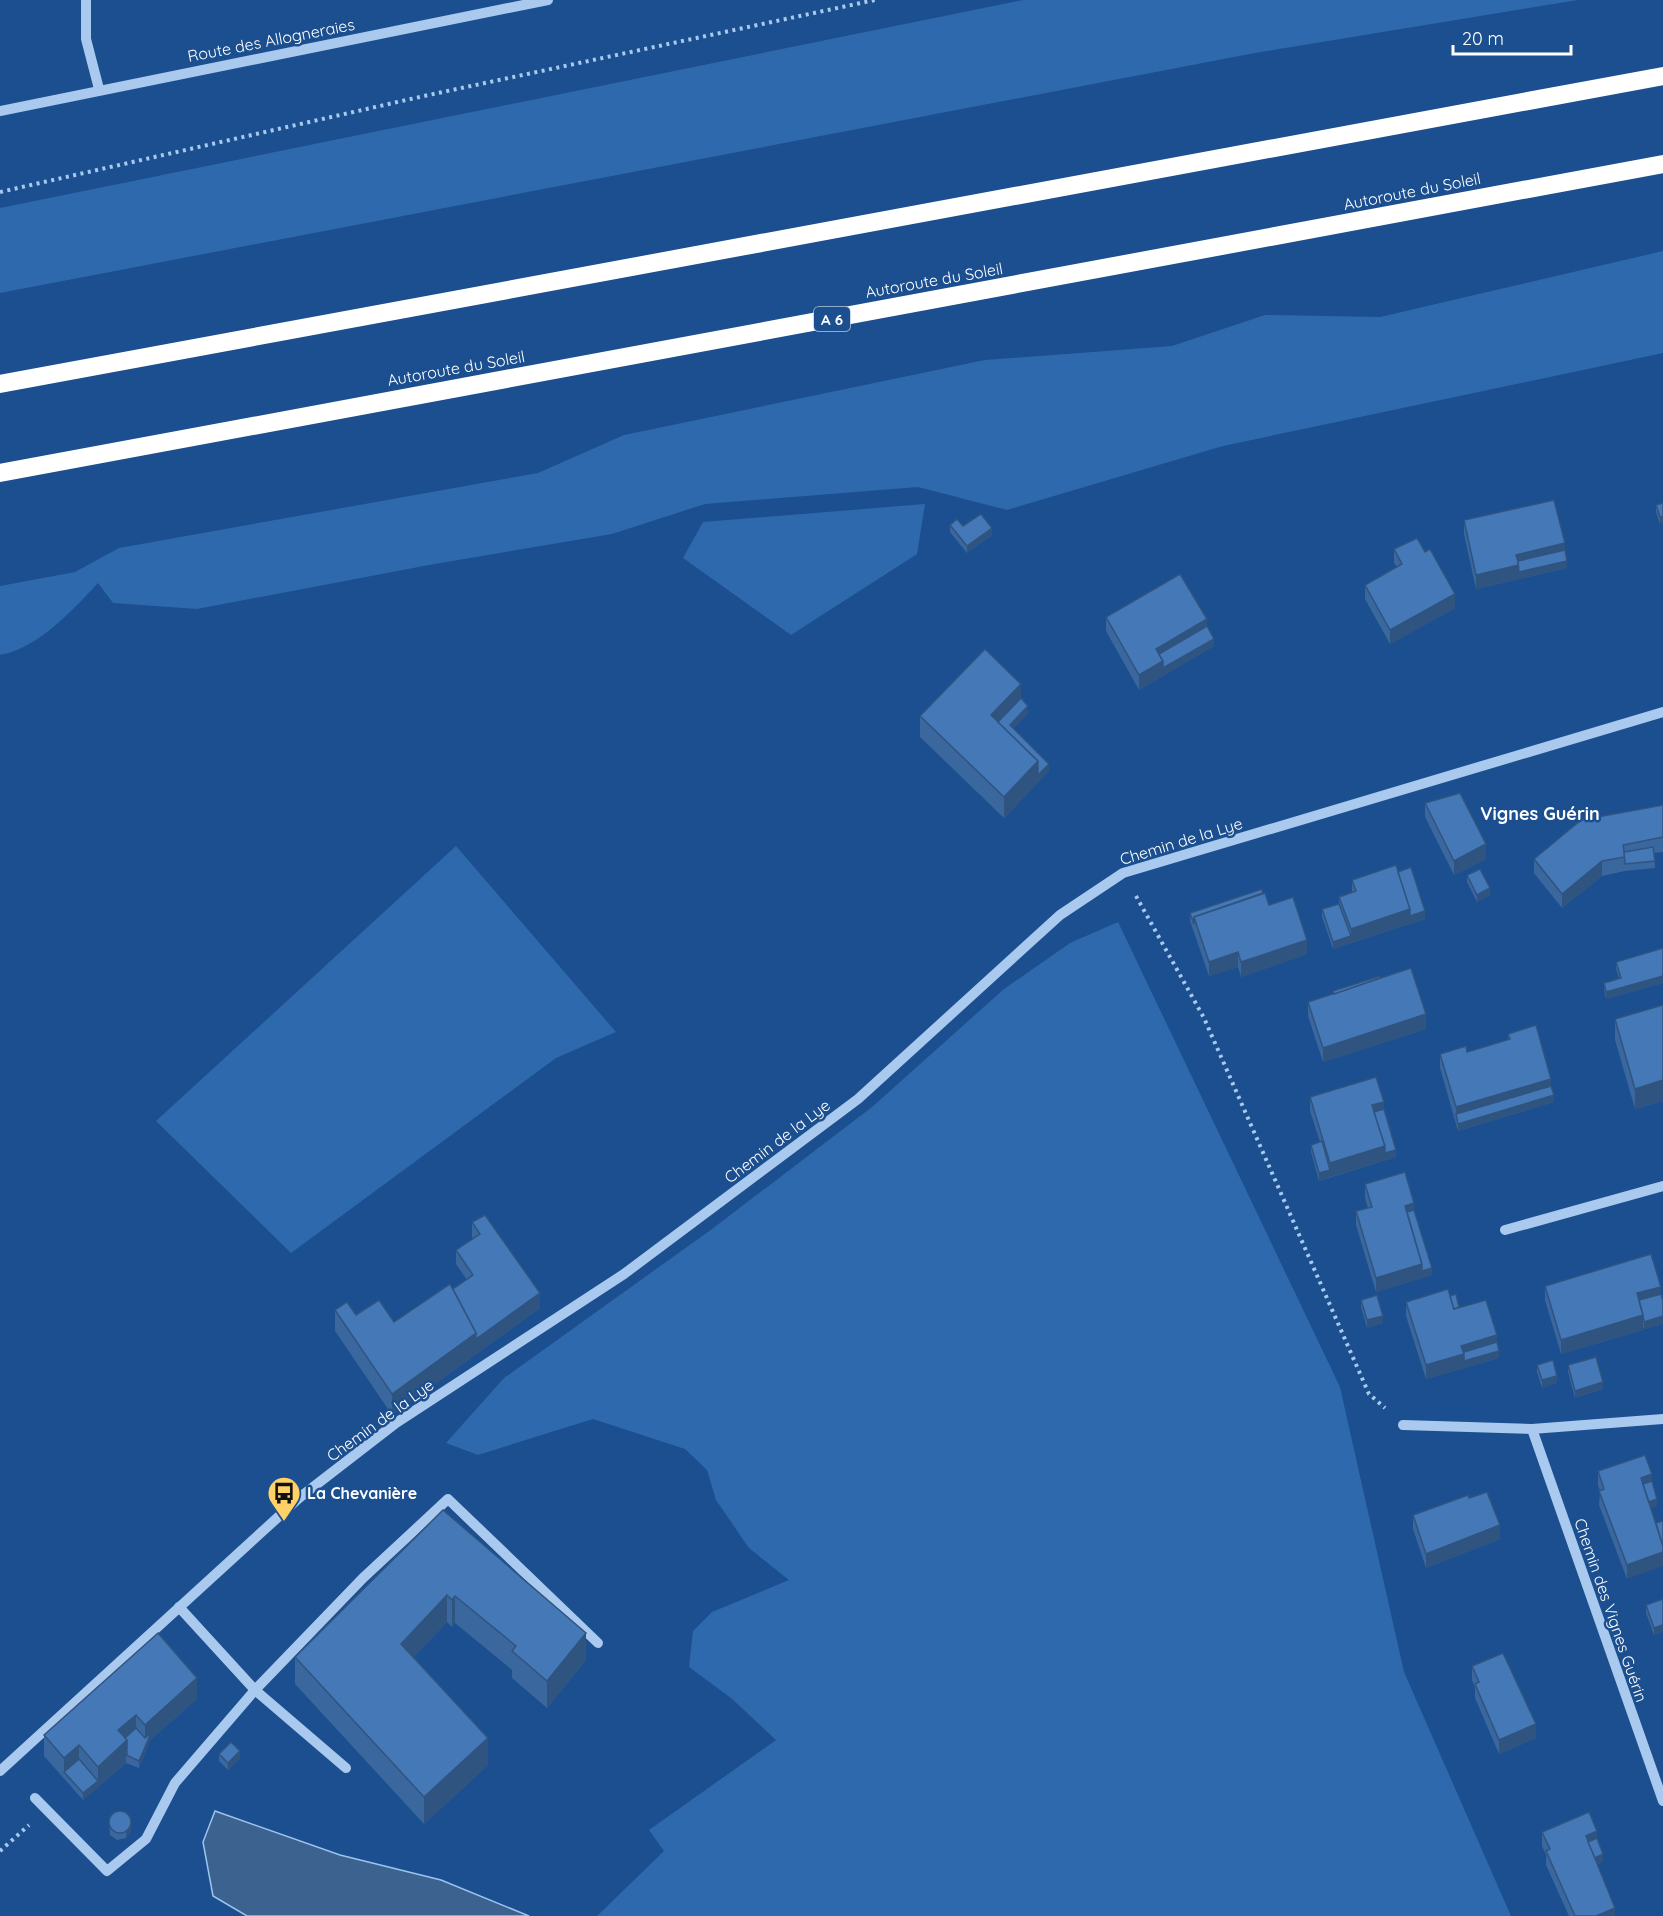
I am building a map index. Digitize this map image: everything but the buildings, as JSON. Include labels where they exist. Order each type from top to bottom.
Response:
[{"type":"highway","points":[[0,384],[1663,76]]},
{"type":"highway","name":"Autoroute du Soleil","points":[[0,473],[1663,164]]},
{"type":"street","points":[[86,0],[86,39],[99,89]]},
{"type":"street","name":"Route des Allogneraies","points":[[0,111],[99,89],[548,0]]},
{"type":"street","name":"Chemin de la Lye","points":[[0,1771],[299,1498],[396,1424],[624,1274],[858,1099],[1060,915],[1123,873],[1663,712]]},
{"type":"street","points":[[1505,1230],[1663,1186]]},
{"type":"street","points":[[1403,1425],[1532,1430],[1663,1419]]},
{"type":"street","name":"Chemin des Vignes Guérin","points":[[1532,1430],[1663,1801]]},
{"type":"street","points":[[35,1798],[107,1871],[146,1839],[175,1783],[255,1690],[363,1578],[448,1499],[598,1643]]},
{"type":"street","points":[[179,1607],[255,1690],[346,1768]]},
{"type":"path","points":[[0,192],[424,96],[875,0]]},
{"type":"path","points":[[1123,873],[1204,1018],[1369,1394],[1403,1425]]},
{"type":"path","points":[[0,1851],[47,1808]]},
{"type":"shaded area","points":[[1023,0],[1578,0],[1255,53],[0,293],[0,208]]},
{"type":"shaded area","points":[[1663,251],[1663,353],[1223,446],[1007,510],[918,487],[705,504],[612,534],[429,565],[197,609],[113,603],[98,583],[66,616],[41,637],[14,651],[0,655],[0,586],[75,572],[119,548],[538,473],[624,435],[985,360],[1172,346],[1265,315],[1380,317]]},
{"type":"shaded area","points":[[925,504],[917,554],[791,635],[683,558],[703,522]]},
{"type":"shaded area","points":[[456,846],[616,1032],[556,1058],[291,1253],[156,1121]]},
{"type":"shaded area","points":[[1118,922],[1340,1387],[1404,1672],[1511,1916],[597,1916],[664,1851],[649,1830],[776,1740],[731,1698],[689,1667],[693,1631],[712,1612],[789,1580],[749,1548],[716,1500],[707,1470],[685,1449],[593,1419],[478,1455],[446,1443],[504,1378],[712,1229],[872,1107],[1004,989],[1070,943]]},
{"type":"shaded area","points":[[215,1811],[340,1855],[441,1880],[529,1916],[247,1916],[213,1896],[203,1842]]},
{"type":"place","name":"La Chevanière","points":[[284,1522]]},
{"type":"district","name":"Vignes Guérin","points":[[1540,813]]}]
